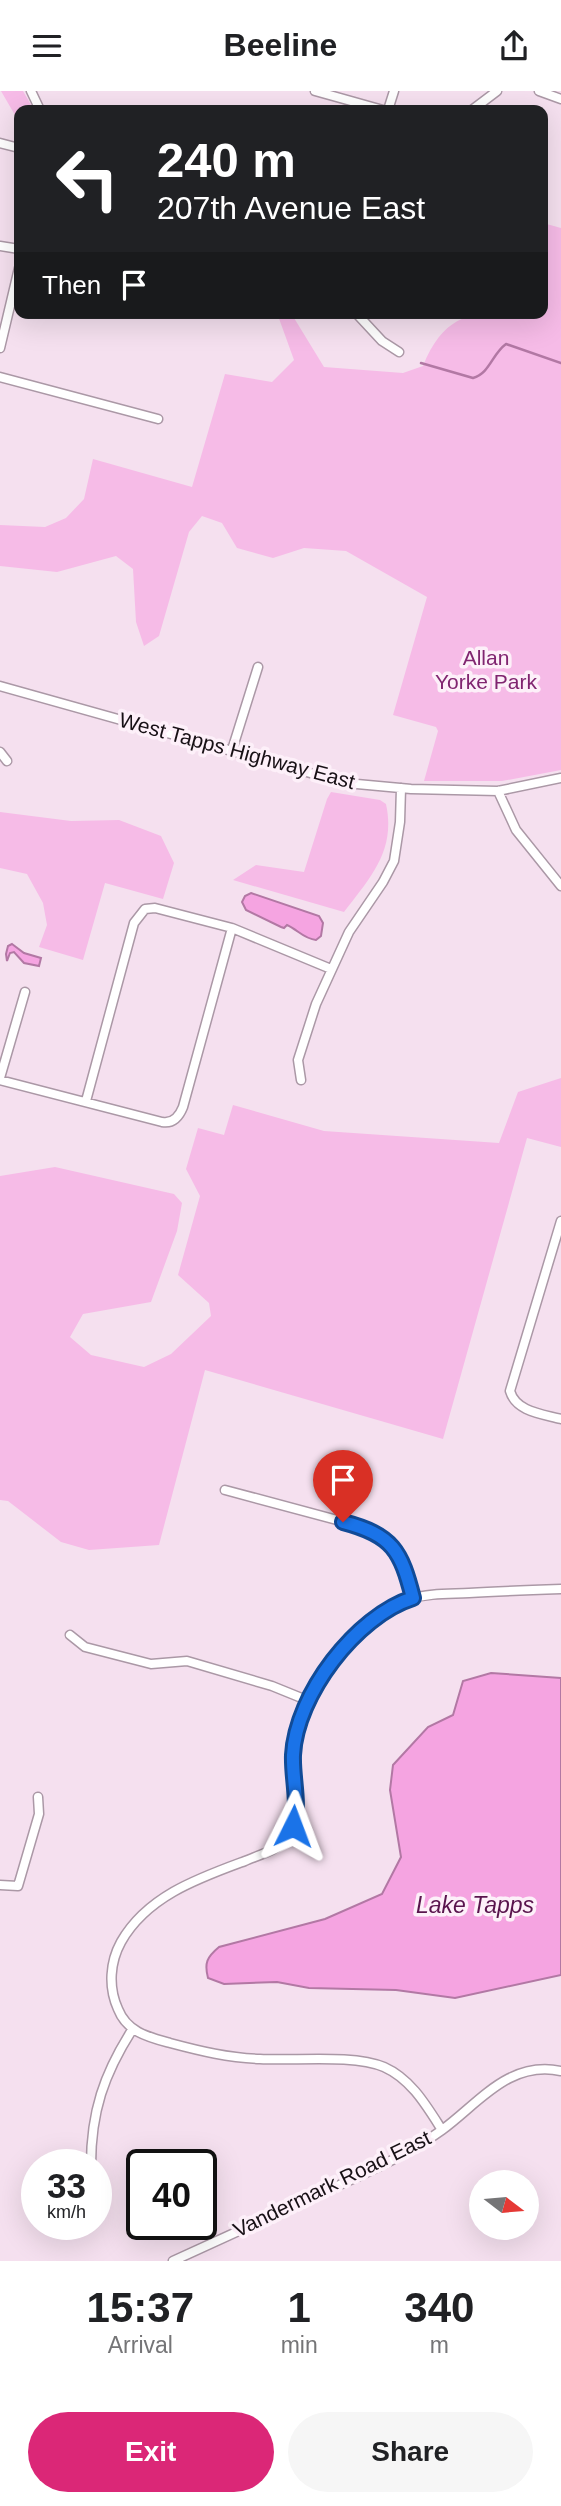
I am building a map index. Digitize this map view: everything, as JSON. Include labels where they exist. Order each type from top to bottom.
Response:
[{"type":"street","points":[[315,91],[365,105]]},
{"type":"street","points":[[479,105],[497,91]]},
{"type":"street","points":[[539,91],[561,99]]},
{"type":"street","points":[[0,348],[14,289]]},
{"type":"street","points":[[362,319],[382,341],[399,352]]},
{"type":"street","points":[[0,377],[158,419]]},
{"type":"street","points":[[232,750],[258,667]]},
{"type":"street","name":"West Tapps Highway East","points":[[0,686],[326,778],[363,785],[498,791],[561,778]]},
{"type":"street","points":[[0,752],[7,761]]},
{"type":"street","points":[[301,1080],[298,1060],[308,1024],[331,969],[349,932],[383,883],[394,860],[400,822],[401,788]]},
{"type":"street","points":[[498,791],[516,830],[561,886]]},
{"type":"street","points":[[86,1101],[134,923],[145,909],[155,908],[232,928],[331,969]]},
{"type":"street","points":[[25,992],[0,1079],[168,1123],[176,1119],[183,1107],[232,928]]},
{"type":"street","points":[[561,1221],[510,1391],[513,1400],[521,1407],[561,1419]]},
{"type":"street","points":[[225,1490],[367,1528],[378,1534],[399,1554],[413,1598]]},
{"type":"street","points":[[442,2130],[408,2083],[391,2070],[375,2064],[358,2060],[228,2056],[150,2038],[132,2030],[119,2014],[113,1995],[112,1966],[118,1946],[139,1916],[160,1898],[262,1854],[289,1836],[296,1811],[294,1743],[309,1701],[324,1674],[354,1636],[371,1621],[413,1598],[433,1594],[561,1589]]},
{"type":"street","points":[[70,1635],[85,1647],[151,1664],[187,1661],[272,1686],[309,1701]]},
{"type":"street","points":[[0,1885],[18,1886],[38,1814],[38,1797]]},
{"type":"street","points":[[91,2149],[94,2114],[111,2068],[132,2030]]},
{"type":"street","name":"Vandermark Road East","points":[[173,2261],[363,2174],[418,2145],[442,2130],[491,2088],[513,2075],[530,2070],[561,2071]]},
{"type":"green space","points":[[1,91],[23,91],[31,105],[14,105],[14,113]]},
{"type":"green space","name":"Allan Yorke Park","points":[[548,224],[561,228],[561,770],[502,781],[424,781],[438,731],[436,727],[393,715],[427,597],[346,551],[304,548],[273,558],[237,548],[222,523],[202,516],[189,532],[159,636],[144,646],[136,622],[133,569],[116,556],[57,572],[0,566],[0,525],[45,527],[66,518],[84,499],[93,459],[192,487],[225,374],[272,382],[294,360],[279,319],[295,319],[324,367],[403,373],[423,366],[444,331],[464,319],[548,319]]},
{"type":"green space","points":[[331,792],[380,800],[386,804],[388,820],[384,849],[379,862],[344,912],[233,880],[256,865],[304,872]]},
{"type":"green space","points":[[0,812],[71,821],[119,820],[161,836],[174,863],[163,899],[105,883],[83,960],[39,947],[47,925],[43,903],[27,874],[0,868]]},
{"type":"green space","points":[[561,1078],[561,1147],[527,1138],[443,1439],[205,1370],[159,1545],[89,1550],[61,1542],[8,1501],[0,1500],[0,1176],[55,1167],[174,1194],[182,1203],[177,1231],[151,1302],[83,1314],[70,1337],[91,1355],[144,1367],[171,1354],[211,1316],[209,1303],[178,1275],[200,1196],[186,1169],[198,1128],[224,1135],[233,1105],[324,1131],[499,1143],[518,1092]]},
{"type":"water","points":[[251,893],[319,916],[323,923],[321,936],[316,940],[312,939],[287,925],[281,927],[246,910],[242,902],[245,896]]},
{"type":"water","points":[[12,944],[24,953],[41,958],[39,966],[24,963],[14,952],[10,953],[7,961],[8,946]]},
{"type":"water","name":"Lake Tapps","points":[[491,1673],[561,1678],[561,1975],[455,1998],[396,1990],[309,1988],[277,1982],[224,1984],[208,1978],[208,1961],[219,1947],[325,1919],[382,1894],[401,1857],[390,1790],[393,1765],[428,1727],[453,1715],[463,1681]]},
{"type":"waterway","points":[[421,363],[473,378],[487,368],[506,344],[561,363]]},
{"type":"route","points":[[293,1826],[296,1811],[294,1743],[304,1711],[320,1681],[354,1636],[371,1621],[413,1598],[406,1571],[395,1547],[367,1528],[343,1522]]}]
